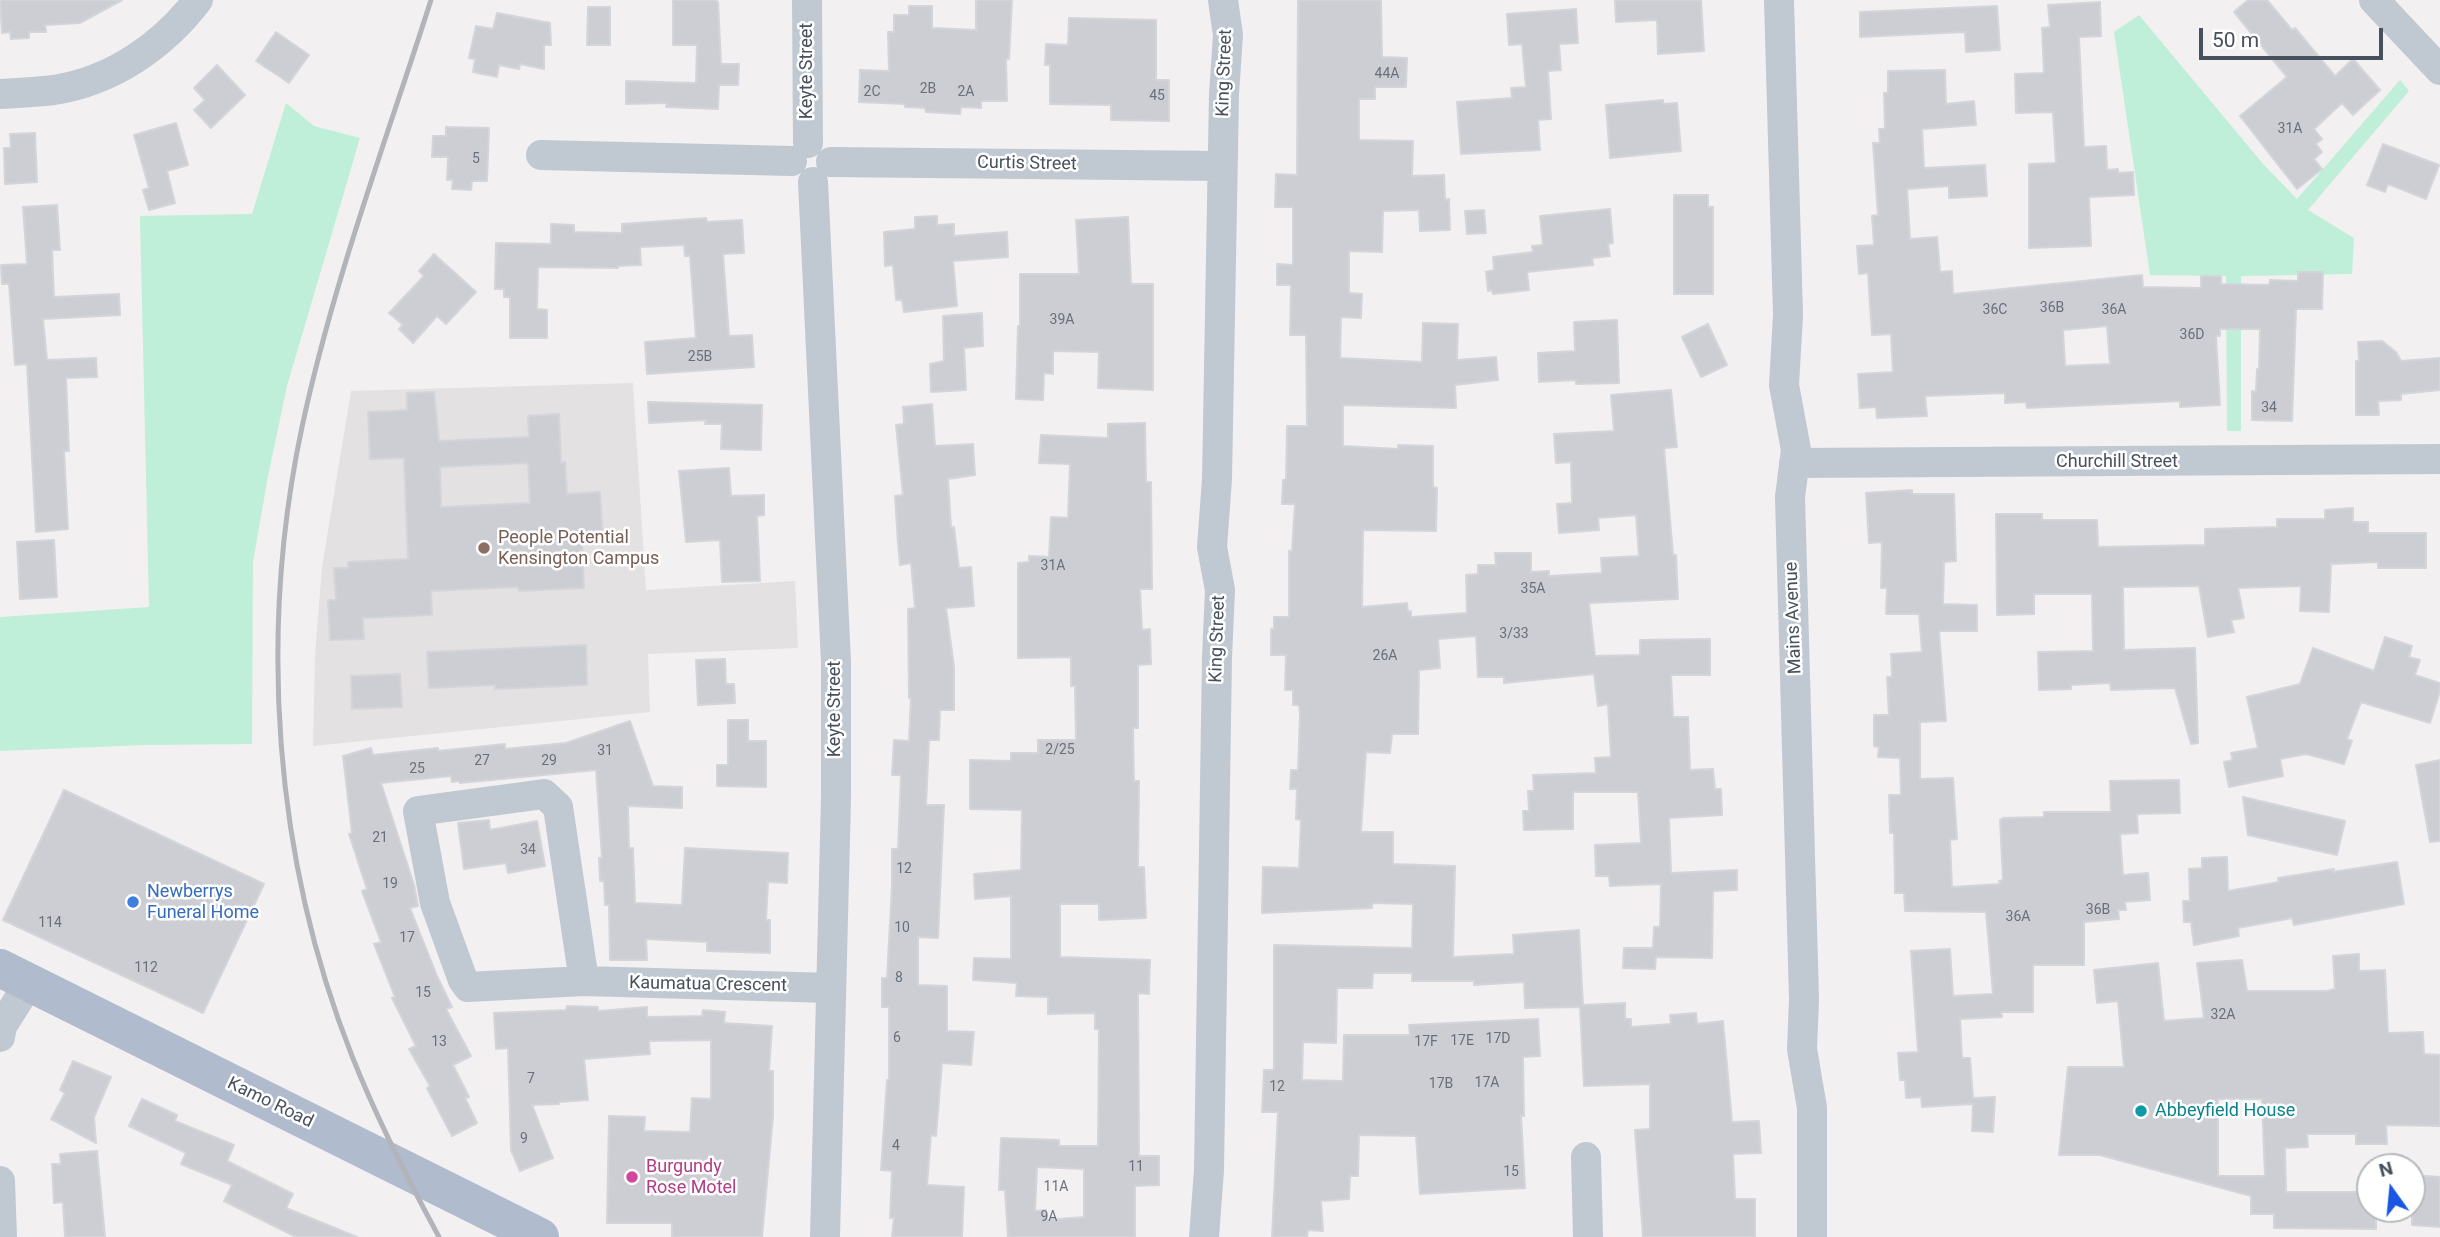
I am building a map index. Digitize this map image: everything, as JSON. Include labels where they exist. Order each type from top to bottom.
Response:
[{"type":"main road","name":"Kamo Road","points":[[15,976],[540,1237]]},
{"type":"street","points":[[0,94],[55,90],[108,74],[162,39],[198,0]]},
{"type":"street","name":"Keyte Street","points":[[800,152],[807,0]]},
{"type":"street","name":"King Street","points":[[1204,1237],[1209,1170],[1216,671],[1221,602],[1212,547],[1217,480],[1222,166],[1228,35],[1223,0]]},
{"type":"street","name":"Mains Avenue","points":[[1779,0],[1788,315],[1784,385],[1794,430],[1790,497],[1804,999],[1802,1049],[1812,1108],[1812,1237]]},
{"type":"street","points":[[2374,0],[2440,70]]},
{"type":"street","points":[[541,155],[800,152],[795,173],[806,181],[822,172]]},
{"type":"street","name":"Curtis Street","points":[[822,172],[1222,166]]},
{"type":"street","name":"Keyte Street","points":[[822,172],[836,662],[825,1237]]},
{"type":"street","name":"Churchill Street","points":[[1794,463],[2440,459]]},
{"type":"street","name":"Kaumatua Crescent","points":[[584,981],[558,807],[544,794],[418,811],[435,903],[468,987],[584,981],[831,988]]},
{"type":"street","points":[[0,1037],[15,976]]},
{"type":"street","points":[[1586,1157],[1588,1237]]},
{"type":"street","points":[[0,1181],[2,1237]]},
{"type":"shaded area","name":"People Potential Kensington Campus","points":[[633,383],[646,590],[795,581],[798,648],[648,654],[650,712],[313,746],[315,655],[322,567],[351,391]]},
{"type":"green space","points":[[2139,15],[2264,165],[2297,199],[2400,80],[2409,91],[2308,210],[2354,238],[2352,274],[2241,276],[2241,431],[2227,431],[2226,276],[2150,275],[2114,32]]},
{"type":"green space","points":[[286,103],[314,126],[360,138],[287,386],[268,476],[253,562],[252,744],[0,751],[0,617],[149,607],[140,216],[252,214]]},
{"type":"building","points":[[0,0],[122,0],[80,23],[45,25],[46,32],[29,32],[29,38],[11,39],[10,32],[2,33]]},
{"type":"building","points":[[673,0],[718,2],[721,64],[739,64],[738,85],[719,85],[718,109],[666,107],[667,103],[626,104],[626,81],[696,83],[697,45],[673,45]]},
{"type":"building","points":[[976,0],[1012,0],[1009,59],[1006,59],[1007,101],[981,101],[981,108],[961,107],[960,114],[926,112],[925,108],[905,107],[905,104],[859,102],[860,70],[889,71],[888,32],[894,32],[894,15],[909,15],[909,6],[932,6],[932,28],[976,30]]},
{"type":"building","points":[[1298,0],[1381,0],[1382,57],[1407,58],[1406,87],[1375,87],[1375,99],[1359,99],[1359,140],[1413,141],[1412,176],[1444,175],[1445,200],[1449,199],[1450,230],[1420,231],[1419,210],[1383,211],[1382,252],[1349,251],[1349,293],[1362,294],[1361,318],[1341,317],[1340,358],[1422,362],[1423,323],[1458,324],[1457,360],[1496,357],[1498,380],[1455,385],[1456,408],[1343,405],[1343,446],[1398,449],[1398,445],[1433,446],[1433,487],[1437,488],[1436,531],[1363,530],[1362,607],[1407,603],[1411,617],[1467,613],[1466,575],[1478,574],[1478,565],[1496,565],[1495,553],[1531,553],[1531,572],[1549,571],[1549,576],[1602,573],[1601,558],[1639,556],[1636,515],[1598,518],[1599,530],[1559,533],[1557,504],[1572,503],[1571,462],[1556,463],[1554,434],[1614,431],[1611,395],[1671,390],[1677,447],[1664,448],[1678,599],[1589,603],[1595,656],[1640,655],[1640,640],[1710,639],[1710,675],[1671,675],[1673,717],[1688,717],[1690,770],[1713,769],[1715,789],[1721,789],[1722,815],[1669,818],[1671,873],[1737,870],[1737,890],[1713,891],[1712,958],[1656,957],[1655,969],[1623,968],[1624,948],[1653,948],[1654,927],[1660,927],[1661,884],[1610,886],[1609,876],[1596,876],[1595,845],[1641,843],[1638,792],[1573,792],[1573,829],[1524,830],[1523,811],[1529,811],[1528,791],[1534,791],[1533,775],[1596,773],[1595,758],[1611,757],[1608,704],[1598,706],[1594,674],[1504,683],[1504,677],[1478,677],[1476,636],[1438,639],[1440,668],[1419,670],[1418,734],[1392,734],[1390,753],[1366,752],[1361,832],[1393,832],[1393,864],[1455,866],[1453,957],[1514,954],[1513,935],[1579,930],[1583,1005],[1625,1003],[1625,1019],[1631,1019],[1631,1027],[1671,1024],[1670,1015],[1696,1013],[1697,1024],[1723,1021],[1732,1122],[1759,1121],[1761,1153],[1733,1154],[1735,1199],[1755,1199],[1755,1237],[1643,1237],[1635,1130],[1650,1129],[1650,1084],[1584,1086],[1580,1007],[1525,1008],[1524,982],[1474,985],[1474,981],[1412,981],[1412,973],[1373,973],[1372,988],[1337,988],[1336,1043],[1303,1042],[1302,1080],[1343,1081],[1344,1035],[1410,1035],[1409,1025],[1538,1019],[1540,1056],[1523,1057],[1524,1116],[1521,1116],[1525,1188],[1420,1194],[1416,1136],[1359,1135],[1358,1176],[1350,1176],[1349,1199],[1321,1201],[1323,1231],[1308,1230],[1307,1237],[1272,1237],[1278,1112],[1262,1112],[1264,1070],[1274,1070],[1274,945],[1412,948],[1413,904],[1372,903],[1372,908],[1262,913],[1263,867],[1299,868],[1301,820],[1296,819],[1297,789],[1290,789],[1291,770],[1298,770],[1299,705],[1293,705],[1293,690],[1285,690],[1286,655],[1271,655],[1274,617],[1289,617],[1289,551],[1292,551],[1295,504],[1282,504],[1283,480],[1286,480],[1287,426],[1307,426],[1306,335],[1290,335],[1291,285],[1277,285],[1277,264],[1293,265],[1293,207],[1275,207],[1276,174],[1297,175]]},
{"type":"building","points":[[1615,0],[1701,0],[1704,51],[1658,54],[1657,20],[1616,22]]},
{"type":"building","points":[[2248,0],[2267,0],[2292,30],[2295,28],[2335,76],[2353,59],[2380,90],[2353,115],[2342,103],[2314,129],[2322,139],[2316,144],[2322,152],[2314,159],[2322,169],[2297,189],[2240,116],[2287,77],[2234,12]]},
{"type":"building","points":[[2100,2],[2101,36],[2079,37],[2084,147],[2106,146],[2107,170],[2118,169],[2118,173],[2133,172],[2134,195],[2089,197],[2091,246],[2029,248],[2029,164],[2056,163],[2053,112],[2016,113],[2015,74],[2044,73],[2042,28],[2050,27],[2048,5]]},
{"type":"building","points":[[1997,6],[2000,50],[1966,52],[1965,32],[1860,37],[1860,12]]},
{"type":"building","points":[[588,7],[610,7],[610,45],[587,45]]},
{"type":"building","points":[[1576,9],[1578,43],[1559,44],[1561,70],[1548,71],[1551,119],[1538,120],[1540,150],[1461,154],[1457,102],[1512,98],[1511,88],[1526,87],[1522,44],[1509,45],[1507,14]]},
{"type":"building","points":[[497,13],[550,23],[551,45],[544,45],[544,69],[520,64],[519,69],[499,65],[497,77],[473,72],[475,59],[469,58],[476,26],[493,29]]},
{"type":"building","points":[[1069,18],[1156,20],[1156,80],[1169,80],[1169,121],[1111,120],[1111,105],[1050,104],[1050,65],[1045,65],[1046,44],[1068,45]]},
{"type":"building","points":[[276,32],[309,55],[289,83],[256,61]]},
{"type":"building","points":[[217,65],[245,95],[211,128],[194,110],[205,100],[194,88]]},
{"type":"building","points":[[1945,70],[1946,104],[1974,101],[1976,125],[1922,129],[1924,168],[1985,165],[1987,196],[1949,198],[1949,186],[1907,189],[1910,239],[1937,237],[1940,272],[1952,271],[1953,294],[2142,275],[2143,287],[2201,288],[2201,276],[2221,276],[2221,284],[2269,285],[2270,280],[2298,281],[2298,272],[2323,272],[2322,309],[2296,309],[2292,421],[2252,420],[2252,391],[2256,392],[2259,369],[2260,329],[2220,329],[2220,336],[2216,336],[2220,405],[2180,407],[2180,401],[2027,408],[2026,402],[2005,403],[2005,393],[1925,396],[1927,416],[1877,418],[1876,407],[1860,408],[1858,374],[1893,372],[1891,334],[1872,335],[1868,273],[1859,274],[1857,246],[1874,245],[1872,216],[1878,215],[1873,143],[1880,143],[1879,129],[1885,129],[1884,93],[1888,93],[1888,71]],"holes":[[[2107,326],[2110,364],[2065,366],[2063,330]]]},
{"type":"building","points":[[1663,100],[1663,104],[1677,103],[1681,151],[1610,158],[1606,105]]},
{"type":"building","points":[[176,123],[188,165],[167,171],[175,203],[149,210],[143,190],[149,188],[134,135]]},
{"type":"building","points":[[446,127],[489,128],[487,181],[472,181],[471,190],[452,189],[453,180],[447,180],[448,157],[432,157],[433,136],[446,136]]},
{"type":"building","points":[[35,133],[37,182],[5,184],[4,148],[11,148],[10,134]]},
{"type":"building","points":[[2383,144],[2439,165],[2426,199],[2388,184],[2385,192],[2367,185]]},
{"type":"building","points":[[1674,195],[1708,195],[1708,207],[1713,207],[1713,294],[1674,294]]},
{"type":"building","points":[[57,205],[60,250],[52,250],[54,297],[119,294],[120,315],[43,319],[47,360],[96,358],[97,377],[66,378],[69,451],[64,451],[68,529],[36,532],[27,364],[15,365],[9,284],[2,284],[1,265],[27,264],[23,207]]},
{"type":"building","points":[[1610,209],[1613,243],[1608,244],[1610,256],[1592,258],[1593,265],[1527,272],[1529,290],[1493,294],[1492,290],[1488,291],[1486,272],[1494,270],[1493,257],[1533,252],[1532,246],[1543,245],[1540,216]]},
{"type":"building","points":[[1484,210],[1486,233],[1467,234],[1465,211]]},
{"type":"building","points":[[937,216],[937,225],[954,224],[954,236],[1007,232],[1008,257],[953,261],[957,306],[904,312],[902,300],[896,300],[893,265],[885,266],[884,232],[915,229],[915,217]]},
{"type":"building","points":[[1128,217],[1131,284],[1153,284],[1153,390],[1098,388],[1099,352],[1053,351],[1053,374],[1044,373],[1043,400],[1016,399],[1020,274],[1079,274],[1076,220]]},
{"type":"building","points":[[706,218],[707,222],[742,220],[744,253],[723,254],[729,336],[752,335],[754,367],[647,374],[645,342],[696,338],[690,256],[685,256],[684,245],[640,247],[641,265],[618,268],[538,267],[537,309],[547,310],[547,338],[510,338],[510,297],[504,297],[504,289],[495,289],[496,243],[551,244],[551,224],[574,225],[574,232],[622,233],[622,224]]},
{"type":"building","points":[[434,254],[476,292],[446,324],[437,316],[413,343],[399,329],[403,325],[389,313],[424,276],[419,271]]},
{"type":"building","points":[[982,313],[983,346],[964,348],[966,390],[931,392],[930,364],[944,361],[943,316]]},
{"type":"building","points":[[1617,320],[1619,383],[1576,384],[1576,380],[1539,382],[1538,353],[1575,351],[1574,322]]},
{"type":"building","points":[[1708,324],[1727,365],[1701,377],[1682,337]]},
{"type":"building","points":[[2382,341],[2396,352],[2401,361],[2440,358],[2440,390],[2401,394],[2401,400],[2378,401],[2379,415],[2356,415],[2358,342]]},
{"type":"building","points":[[434,392],[439,441],[529,437],[528,416],[559,414],[561,463],[565,462],[567,494],[600,492],[603,541],[582,542],[584,588],[519,591],[518,587],[431,591],[432,615],[363,618],[364,639],[330,640],[328,600],[336,600],[334,568],[348,568],[348,562],[408,559],[404,458],[370,459],[368,412],[407,410],[407,393]],"holes":[[[528,463],[530,503],[441,507],[440,467]]]},
{"type":"building","points":[[648,402],[762,405],[761,450],[721,449],[722,424],[705,424],[706,420],[649,423]]},
{"type":"building","points":[[932,404],[935,446],[973,444],[975,475],[948,479],[951,528],[954,527],[959,568],[971,567],[974,606],[946,608],[954,667],[954,710],[940,710],[939,740],[929,740],[926,805],[944,805],[938,938],[918,937],[918,985],[947,986],[947,1031],[974,1032],[971,1065],[942,1063],[936,1136],[931,1135],[927,1185],[964,1187],[962,1237],[892,1237],[892,1171],[881,1170],[889,1080],[889,1007],[882,1007],[882,978],[887,978],[892,849],[898,849],[901,775],[892,775],[894,740],[909,741],[911,698],[908,609],[915,608],[911,563],[900,565],[895,496],[903,495],[896,425],[904,424],[903,407]]},
{"type":"building","points":[[1145,423],[1146,482],[1151,482],[1152,589],[1140,589],[1142,630],[1150,629],[1151,664],[1138,665],[1138,728],[1133,728],[1134,781],[1139,781],[1138,867],[1144,867],[1146,918],[1099,920],[1099,904],[1060,904],[1060,957],[1150,960],[1149,994],[1138,993],[1139,1156],[1159,1156],[1159,1185],[1135,1186],[1135,1237],[1008,1237],[1005,1190],[999,1190],[1001,1138],[1059,1140],[1059,1146],[1098,1146],[1099,1029],[1095,1029],[1095,1013],[1048,1014],[1048,997],[1016,996],[1017,983],[973,980],[974,958],[1011,959],[1011,896],[975,899],[974,874],[1021,870],[1022,810],[970,809],[970,760],[1011,761],[1011,753],[1038,753],[1038,740],[1076,740],[1075,686],[1071,686],[1071,657],[1018,658],[1018,563],[1029,562],[1029,556],[1049,557],[1051,517],[1068,518],[1070,464],[1039,463],[1041,435],[1108,438],[1108,424]],"holes":[[[1037,1167],[1084,1169],[1084,1217],[1047,1220],[1046,1210],[1035,1211]]]},
{"type":"building","points":[[729,468],[731,496],[764,495],[764,515],[757,516],[760,581],[722,582],[720,540],[686,542],[679,471]]},
{"type":"building","points":[[1912,490],[1912,494],[1954,494],[1956,561],[1944,562],[1943,604],[1977,605],[1977,631],[1939,631],[1946,721],[1920,722],[1920,779],[1953,778],[1957,839],[1950,840],[1952,887],[2000,884],[1999,881],[2003,880],[2000,820],[2003,818],[2044,817],[2044,812],[2111,812],[2110,781],[2179,780],[2180,813],[2137,814],[2138,833],[2120,834],[2123,875],[2148,873],[2150,900],[2125,902],[2126,910],[2118,910],[2119,919],[2084,922],[2084,965],[2033,965],[2033,1012],[2001,1012],[2002,1017],[1960,1019],[1962,1058],[1970,1058],[1973,1098],[1995,1097],[1993,1132],[1972,1131],[1973,1104],[1922,1107],[1921,1097],[1906,1098],[1905,1080],[1900,1080],[1898,1053],[1918,1052],[1911,951],[1950,949],[1953,996],[1993,994],[1986,912],[1905,911],[1904,893],[1895,893],[1894,833],[1890,833],[1889,795],[1901,795],[1900,758],[1878,757],[1879,747],[1874,746],[1874,715],[1889,715],[1887,677],[1892,677],[1891,654],[1922,652],[1919,614],[1886,614],[1887,588],[1881,588],[1882,542],[1869,543],[1866,493]]},
{"type":"building","points":[[2353,508],[2353,522],[2368,522],[2368,533],[2426,533],[2426,568],[2378,568],[2378,562],[2331,564],[2329,612],[2300,611],[2301,586],[2238,588],[2244,618],[2231,620],[2234,632],[2208,637],[2199,586],[2123,587],[2124,650],[2195,648],[2198,743],[2191,744],[2175,688],[2111,690],[2110,683],[2071,685],[2071,689],[2039,690],[2038,652],[2093,651],[2092,594],[2034,594],[2034,614],[1997,615],[1996,514],[2042,514],[2042,520],[2097,520],[2098,547],[2205,545],[2205,529],[2277,527],[2277,519],[2325,519],[2325,510]]},
{"type":"building","points":[[54,540],[57,597],[20,599],[17,542]]},
{"type":"building","points":[[2385,637],[2412,646],[2409,657],[2420,660],[2415,675],[2440,683],[2430,723],[2361,702],[2347,739],[2352,741],[2344,764],[2306,754],[2280,759],[2283,776],[2229,787],[2224,762],[2233,760],[2231,753],[2258,748],[2247,697],[2300,684],[2313,648],[2374,671]]},
{"type":"building","points":[[586,645],[587,685],[495,689],[495,685],[429,688],[427,652]]},
{"type":"building","points":[[725,659],[726,684],[734,684],[735,703],[698,705],[696,660]]},
{"type":"building","points":[[400,674],[402,707],[352,709],[351,676]]},
{"type":"building","points":[[728,720],[748,720],[748,741],[766,741],[766,787],[717,786],[717,765],[728,765]]},
{"type":"building","points":[[630,721],[653,786],[682,787],[682,808],[628,806],[635,903],[682,905],[685,848],[788,853],[787,883],[768,882],[766,920],[770,920],[770,953],[707,951],[707,942],[646,939],[647,960],[610,960],[609,905],[605,905],[604,881],[600,881],[599,858],[602,858],[596,770],[460,783],[452,782],[451,776],[381,783],[414,885],[418,906],[410,908],[452,1007],[446,1009],[471,1056],[453,1065],[469,1097],[465,1098],[477,1123],[452,1136],[427,1088],[430,1086],[409,1049],[416,1046],[392,998],[395,997],[374,944],[381,942],[362,891],[367,889],[349,834],[352,833],[343,756],[371,748],[373,755],[438,748],[438,751],[505,744],[505,749],[566,743]]},
{"type":"building","points":[[2440,760],[2440,841],[2430,842],[2416,765]]},
{"type":"building","name":"Newberrys Funeral Home","points":[[64,790],[264,884],[203,1013],[3,920]]},
{"type":"building","points":[[2243,797],[2345,821],[2337,855],[2248,835]]},
{"type":"building","points":[[489,820],[490,830],[537,821],[545,866],[508,873],[506,863],[464,869],[458,823]]},
{"type":"building","points":[[2227,857],[2228,891],[2279,882],[2278,878],[2397,862],[2404,904],[2294,925],[2292,918],[2238,928],[2239,936],[2194,945],[2191,922],[2184,922],[2183,901],[2190,901],[2189,869],[2202,868],[2202,858]]},
{"type":"building","points":[[2359,954],[2359,971],[2385,970],[2388,1033],[2423,1032],[2424,1054],[2440,1055],[2440,1126],[2386,1125],[2387,1144],[2356,1144],[2356,1134],[2307,1134],[2308,1147],[2285,1148],[2286,1192],[2356,1192],[2356,1223],[2376,1223],[2376,1229],[2274,1228],[2274,1214],[2251,1214],[2251,1196],[2100,1155],[2059,1155],[2068,1067],[2124,1067],[2118,1001],[2097,1003],[2094,970],[2158,963],[2164,1021],[2204,1018],[2197,963],[2242,960],[2247,991],[2335,989],[2333,956]],"holes":[[[2218,1099],[2262,1099],[2265,1176],[2218,1176]]]},
{"type":"building","points":[[567,1006],[598,1007],[598,1011],[647,1007],[647,1017],[702,1016],[703,1010],[725,1012],[724,1023],[772,1026],[769,1071],[773,1071],[773,1116],[762,1237],[672,1237],[672,1223],[607,1223],[609,1116],[645,1117],[644,1131],[690,1132],[692,1098],[711,1099],[711,1040],[649,1041],[650,1054],[584,1059],[588,1100],[532,1105],[553,1158],[520,1171],[511,1150],[508,1048],[496,1049],[494,1013],[566,1010]]},
{"type":"building","points":[[73,1061],[111,1077],[94,1117],[96,1143],[51,1119],[65,1093],[60,1090]]},
{"type":"building","points":[[142,1099],[177,1115],[175,1121],[234,1145],[227,1161],[293,1194],[286,1208],[357,1237],[296,1237],[224,1201],[232,1185],[181,1164],[186,1153],[129,1126]]},
{"type":"building","points":[[97,1151],[105,1237],[65,1237],[63,1202],[54,1203],[52,1164],[61,1164],[60,1154]]},
{"type":"building","points":[[2426,1176],[2440,1177],[2440,1227],[2412,1225],[2426,1223]]},
{"type":"railway","points":[[431,0],[361,212],[329,319],[302,427],[288,505],[280,585],[278,665],[281,745],[290,825],[305,904],[326,981],[352,1056],[372,1103],[439,1237]]},
{"type":"place","name":"People Potential Kensington Campus","points":[[484,548]]},
{"type":"place","name":"Newberrys Funeral Home","points":[[133,902]]},
{"type":"place","name":"Abbeyfield House","points":[[2141,1111]]},
{"type":"place","name":"Burgundy Rose Motel","points":[[632,1177]]}]
